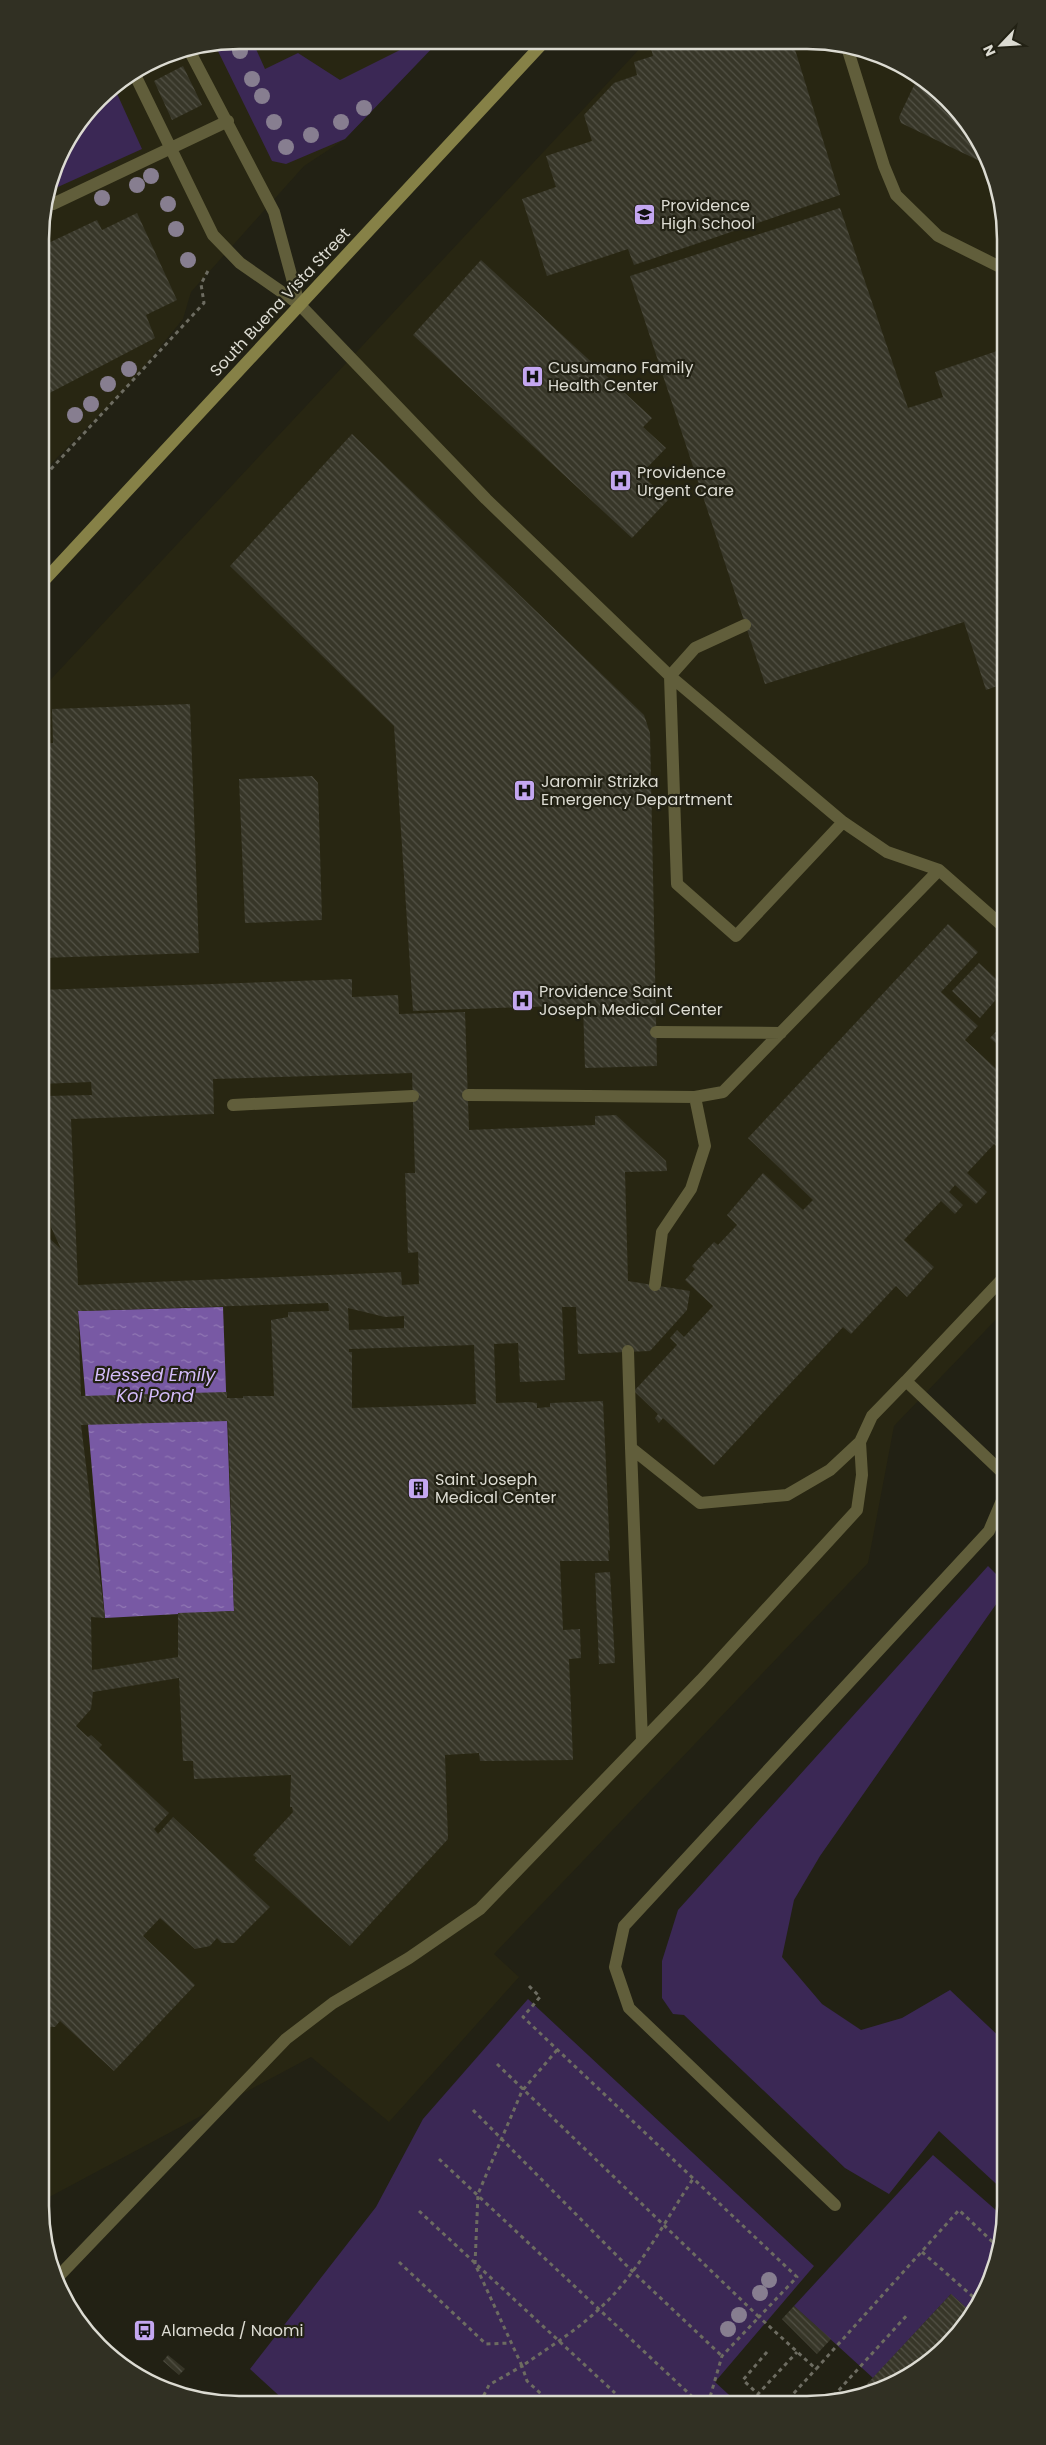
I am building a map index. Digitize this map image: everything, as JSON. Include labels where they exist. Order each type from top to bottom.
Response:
[{"type":"main road","name":"South Buena Vista Street","points":[[49,574],[537,49]]},
{"type":"lane","points":[[849,53],[884,166],[896,195],[938,236],[997,266]]},
{"type":"lane","points":[[191,54],[274,212],[299,304]]},
{"type":"lane","points":[[137,79],[213,235],[240,263],[299,304],[486,499],[670,676],[843,822],[887,852],[939,870],[997,921]]},
{"type":"lane","points":[[52,203],[54,204],[228,121]]},
{"type":"lane","points":[[745,625],[695,648],[670,676],[677,884],[736,936],[843,822]]},
{"type":"lane","points":[[468,1095],[695,1097],[723,1092],[939,870]]},
{"type":"lane","points":[[656,1032],[780,1033]]},
{"type":"lane","points":[[233,1105],[413,1096]]},
{"type":"lane","points":[[655,1285],[662,1232],[691,1189],[704,1146],[695,1097]]},
{"type":"lane","points":[[631,1448],[700,1503],[787,1495],[830,1470],[860,1442],[872,1416],[997,1284]]},
{"type":"lane","points":[[628,1351],[642,1741]]},
{"type":"lane","points":[[906,1381],[997,1467]]},
{"type":"lane","points":[[61,2274],[286,2039],[333,2003],[409,1958],[480,1909],[642,1741],[857,1510],[862,1475],[860,1442]]},
{"type":"lane","points":[[835,2204],[629,2008],[615,1967],[624,1926],[989,1531],[997,1512]]},
{"type":"path","points":[[49,471],[204,303],[201,284],[221,244]]},
{"type":"path","points":[[529,1986],[540,1997],[523,2017],[797,2277],[722,2356],[710,2396]]},
{"type":"path","points":[[544,2396],[527,2382],[522,2366],[475,2264],[478,2194],[522,2091],[557,2050]]},
{"type":"path","points":[[497,2064],[522,2091],[816,2369]]},
{"type":"path","points":[[473,2110],[632,2271],[722,2356]]},
{"type":"path","points":[[439,2159],[692,2396]]},
{"type":"path","points":[[484,2396],[489,2385],[559,2341],[600,2309],[632,2271],[693,2179]]},
{"type":"path","points":[[791,2396],[958,2210],[994,2243]]},
{"type":"path","points":[[419,2211],[615,2393]]},
{"type":"path","points":[[922,2252],[974,2298]]},
{"type":"path","points":[[398,2262],[486,2344],[510,2343]]},
{"type":"path","points":[[835,2395],[908,2314]]},
{"type":"path","points":[[767,2352],[743,2380],[758,2394],[797,2352]]},
{"type":"shaded area","points":[[226,49],[429,49],[345,139],[304,166],[191,292],[183,319],[128,386],[49,466],[50,214],[55,189],[68,155],[88,123],[104,104],[123,88],[155,68],[201,52]]},
{"type":"shaded area","points":[[256,49],[265,69],[298,53],[340,80],[402,49],[431,49],[345,139],[286,164],[272,161],[217,50]]},
{"type":"shaded area","name":"Providence Saint Joseph Medical Center","points":[[639,49],[820,49],[857,55],[891,68],[923,88],[950,113],[972,144],[983,166],[991,189],[997,226],[997,1318],[894,1426],[868,1563],[494,1954],[519,1977],[389,2122],[311,2057],[49,2197],[49,681]]},
{"type":"shaded area","points":[[117,93],[142,149],[55,188],[68,155],[81,133],[104,104]]},
{"type":"shaded area","points":[[988,1566],[997,1575],[997,1603],[820,1856],[794,1900],[782,1957],[822,2004],[861,2030],[902,2018],[950,1990],[997,2034],[997,2185],[939,2131],[889,2194],[845,2168],[684,2015],[673,2014],[662,1998],[662,1961],[678,1910]]},
{"type":"shaded area","points":[[528,1999],[814,2266],[715,2382],[730,2396],[279,2396],[250,2369],[376,2207],[423,2119]]},
{"type":"shaded area","points":[[933,2155],[997,2211],[996,2231],[991,2256],[983,2279],[967,2309],[951,2294],[873,2378],[794,2306]]},
{"type":"water","name":"Blessed Emily Koi Pond","points":[[223,1307],[234,1611],[105,1618],[78,1311]]},
{"type":"building","points":[[651,49],[795,49],[840,195],[634,265],[628,249],[547,276],[522,199],[556,187],[546,156],[592,141],[584,115],[614,83],[637,75],[634,62],[653,56]]},
{"type":"building","points":[[183,66],[202,105],[172,120],[154,81]]},
{"type":"building","points":[[915,83],[933,96],[950,113],[965,133],[981,162],[901,123],[899,117]]},
{"type":"building","points":[[840,208],[908,408],[943,397],[935,372],[997,351],[997,686],[986,690],[964,622],[765,684],[630,276]]},
{"type":"building","points":[[137,213],[177,300],[146,315],[155,338],[49,393],[49,243],[97,220],[102,230]]},
{"type":"building","name":"Cusumano Family Health Center","points":[[481,260],[652,418],[643,427],[666,448],[641,474],[668,500],[632,538],[413,335]]},
{"type":"building","name":"Jaromir Strizka Emergency Department","points":[[352,434],[644,715],[650,733],[657,1066],[585,1068],[583,1005],[413,1011],[394,726],[230,566]]},
{"type":"building","points":[[190,704],[199,953],[49,958],[49,743],[53,743],[52,709]]},
{"type":"building","points":[[312,776],[318,783],[322,920],[245,923],[239,779]]},
{"type":"building","points":[[948,924],[978,952],[941,992],[978,1026],[965,1040],[997,1070],[997,1147],[994,1144],[967,1173],[987,1192],[976,1204],[955,1185],[949,1192],[963,1205],[955,1214],[941,1201],[904,1240],[934,1267],[907,1297],[896,1286],[851,1334],[843,1327],[714,1465],[663,1418],[659,1423],[655,1418],[658,1414],[634,1391],[677,1345],[670,1338],[677,1330],[684,1337],[713,1306],[685,1280],[695,1269],[692,1266],[714,1242],[718,1245],[737,1225],[727,1215],[763,1173],[803,1210],[813,1200],[748,1138]]},
{"type":"building","points":[[979,963],[997,980],[997,998],[980,1018],[952,991]]},
{"type":"building","name":"Saint Joseph Medical Center","points":[[352,979],[352,997],[398,995],[399,1014],[465,1012],[469,1130],[595,1125],[595,1116],[616,1115],[666,1161],[667,1171],[625,1172],[628,1281],[690,1291],[687,1310],[650,1351],[578,1354],[576,1307],[562,1307],[565,1380],[520,1382],[518,1343],[494,1344],[496,1403],[537,1403],[537,1408],[550,1407],[550,1403],[603,1401],[609,1561],[560,1561],[563,1630],[580,1629],[581,1658],[569,1659],[573,1760],[480,1761],[479,1753],[445,1755],[448,1839],[350,1946],[255,1860],[257,1858],[253,1855],[293,1812],[292,1807],[290,1807],[291,1775],[194,1779],[193,1761],[183,1761],[179,1678],[93,1692],[91,1709],[76,1726],[88,1737],[91,1735],[102,1745],[99,1748],[169,1813],[154,1829],[158,1834],[173,1817],[270,1907],[234,1943],[222,1943],[217,1938],[210,1946],[195,1949],[160,1918],[143,1936],[195,1985],[114,2071],[60,2021],[55,2027],[49,2027],[49,1238],[61,1249],[51,1227],[49,1096],[92,1095],[91,1082],[49,1084],[49,990]],"holes":[[[412,1073],[415,1173],[405,1173],[408,1253],[418,1252],[419,1284],[402,1285],[401,1272],[78,1285],[71,1119],[214,1114],[213,1079]],[[328,1303],[329,1311],[288,1312],[288,1317],[271,1320],[274,1396],[227,1398],[227,1392],[81,1396],[78,1311]],[[348,1308],[385,1317],[404,1316],[404,1328],[349,1330]],[[474,1345],[476,1404],[352,1408],[352,1352],[349,1352],[349,1349]],[[228,1421],[234,1611],[178,1613],[178,1657],[92,1670],[91,1617],[105,1618],[81,1425]]]},
{"type":"building","points":[[997,1031],[997,1044],[990,1038]]},
{"type":"building","points":[[610,1572],[615,1663],[599,1664],[595,1573]]},
{"type":"building","points":[[951,2294],[967,2309],[942,2341],[923,2357],[891,2377],[863,2388]]},
{"type":"building","points":[[794,2306],[831,2339],[817,2354],[782,2319]]},
{"type":"building","points":[[168,2355],[185,2369],[179,2375],[163,2361]]},
{"type":"place","name":"Providence High School","points":[[645,214]]},
{"type":"place","name":"Cusumano Family Health Center","points":[[532,376]]},
{"type":"place","name":"Providence Urgent Care","points":[[621,481]]},
{"type":"place","name":"Jaromir Strizka Emergency Department","points":[[525,790]]},
{"type":"place","name":"Providence Saint Joseph Medical Center","points":[[523,1000]]},
{"type":"place","name":"Saint Joseph Medical Center","points":[[419,1488]]},
{"type":"place","name":"Alameda / Naomi","points":[[145,2330]]}]
